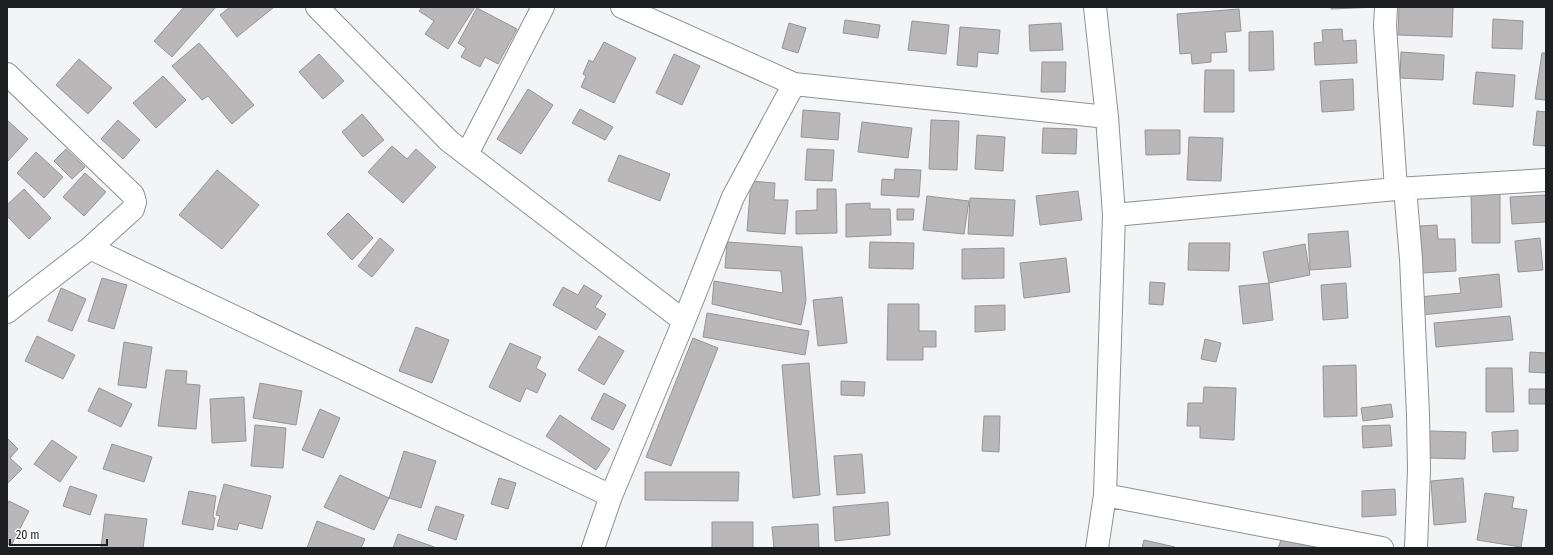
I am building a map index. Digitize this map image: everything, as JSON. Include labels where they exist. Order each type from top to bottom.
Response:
[{"type":"street","points":[[317,7],[449,141],[684,321]]},
{"type":"street","points":[[467,154],[543,7]]},
{"type":"street","points":[[622,7],[794,84],[1107,116]]},
{"type":"street","points":[[1095,7],[1107,116],[1114,215],[1105,495],[1097,548]]},
{"type":"street","points":[[1386,7],[1385,26],[1401,189],[1411,259],[1419,470],[1416,548]]},
{"type":"street","points":[[7,74],[133,195],[135,202],[133,209],[90,248],[7,312]]},
{"type":"street","points":[[593,548],[611,496],[684,321],[733,197],[794,84]]},
{"type":"street","points":[[1114,215],[1401,189],[1546,180]]},
{"type":"street","points":[[90,248],[611,496]]},
{"type":"street","points":[[1105,495],[1382,548]]},
{"type":"building","points":[[184,7],[216,7],[172,57],[154,41]]},
{"type":"building","points":[[230,7],[274,7],[237,37],[220,15]]},
{"type":"building","points":[[422,7],[475,7],[448,49],[425,34],[434,21],[419,11]]},
{"type":"building","points":[[1331,7],[1377,7],[1331,9]]},
{"type":"building","points":[[1399,7],[1453,7],[1452,37],[1398,35]]},
{"type":"building","points":[[477,8],[517,29],[498,64],[485,57],[480,67],[461,57],[466,48],[458,43]]},
{"type":"building","points":[[1239,9],[1241,31],[1225,32],[1227,52],[1211,53],[1211,62],[1192,64],[1191,53],[1180,54],[1177,14]]},
{"type":"building","points":[[1493,19],[1523,21],[1522,49],[1492,48]]},
{"type":"building","points":[[845,20],[880,25],[878,38],[843,33]]},
{"type":"building","points":[[912,21],[949,25],[946,54],[908,50]]},
{"type":"building","points":[[789,23],[806,28],[798,53],[782,48]]},
{"type":"building","points":[[1061,23],[1063,50],[1030,51],[1029,25]]},
{"type":"building","points":[[960,27],[1000,30],[998,54],[978,52],[977,67],[957,65]]},
{"type":"building","points":[[1342,29],[1343,41],[1356,40],[1357,63],[1315,65],[1314,43],[1323,42],[1322,30]]},
{"type":"building","points":[[1273,31],[1274,70],[1249,71],[1249,32]]},
{"type":"building","points":[[604,42],[636,58],[614,103],[581,87],[586,76],[583,74],[589,60],[593,62]]},
{"type":"building","points":[[199,43],[254,105],[232,124],[208,96],[202,100],[172,66]]},
{"type":"building","points":[[1401,52],[1444,55],[1443,80],[1400,78]]},
{"type":"building","points":[[1542,53],[1546,53],[1546,100],[1535,99]]},
{"type":"building","points":[[319,54],[344,81],[323,99],[299,72]]},
{"type":"building","points":[[674,54],[700,66],[682,105],[656,93]]},
{"type":"building","points":[[79,59],[112,88],[88,114],[56,85]]},
{"type":"building","points":[[1042,62],[1066,62],[1065,92],[1041,92]]},
{"type":"building","points":[[1205,70],[1234,70],[1234,112],[1204,112]]},
{"type":"building","points":[[1476,72],[1515,75],[1513,107],[1473,104]]},
{"type":"building","points":[[163,76],[186,100],[156,128],[133,103]]},
{"type":"building","points":[[1353,79],[1354,110],[1322,112],[1320,81]]},
{"type":"building","points":[[528,89],[553,105],[521,154],[497,139]]},
{"type":"building","points":[[580,109],[613,127],[605,140],[572,123]]},
{"type":"building","points":[[803,110],[840,113],[838,140],[801,137]]},
{"type":"building","points":[[1537,111],[1546,112],[1546,146],[1533,145]]},
{"type":"building","points":[[362,114],[384,140],[363,157],[342,132]]},
{"type":"building","points":[[7,120],[28,139],[8,161],[7,160]]},
{"type":"building","points":[[118,120],[140,140],[123,159],[101,139]]},
{"type":"building","points":[[931,120],[959,121],[957,170],[929,169]]},
{"type":"building","points":[[862,122],[912,128],[908,158],[858,152]]},
{"type":"building","points":[[1043,128],[1077,129],[1076,154],[1042,153]]},
{"type":"building","points":[[1145,130],[1180,130],[1180,154],[1146,155]]},
{"type":"building","points":[[977,135],[1005,137],[1003,171],[975,169]]},
{"type":"building","points":[[1189,137],[1223,138],[1221,181],[1187,180]]},
{"type":"building","points":[[392,146],[407,159],[416,149],[436,167],[403,203],[368,172]]},
{"type":"building","points":[[66,149],[85,167],[72,179],[54,161]]},
{"type":"building","points":[[807,149],[834,150],[832,181],[805,180]]},
{"type":"building","points":[[36,152],[63,177],[44,198],[17,173]]},
{"type":"building","points":[[619,155],[670,174],[660,201],[608,181]]},
{"type":"building","points":[[895,169],[921,170],[919,197],[881,195],[882,179],[894,180]]},
{"type":"building","points":[[217,170],[259,205],[222,249],[179,215]]},
{"type":"building","points":[[85,173],[106,192],[84,216],[63,197]]},
{"type":"building","points":[[751,181],[775,183],[774,200],[788,200],[785,234],[747,231]]},
{"type":"building","points":[[24,189],[51,218],[29,239],[7,216],[7,205]]},
{"type":"building","points":[[817,189],[836,189],[837,233],[796,234],[796,211],[817,210]]},
{"type":"building","points":[[1078,191],[1082,220],[1040,225],[1036,196]]},
{"type":"building","points":[[1471,192],[1500,192],[1500,243],[1472,243]]},
{"type":"building","points":[[1546,195],[1546,222],[1512,224],[1510,197]]},
{"type":"building","points":[[927,196],[969,201],[964,234],[923,230]]},
{"type":"building","points":[[970,198],[1015,200],[1013,236],[968,234]]},
{"type":"building","points":[[870,203],[870,209],[890,209],[891,235],[846,237],[846,204]]},
{"type":"building","points":[[897,209],[914,209],[913,220],[897,220]]},
{"type":"building","points":[[348,213],[373,238],[352,260],[327,234]]},
{"type":"building","points":[[1437,225],[1438,239],[1455,239],[1456,271],[1422,273],[1420,226]]},
{"type":"building","points":[[1348,231],[1351,267],[1310,270],[1308,234]]},
{"type":"building","points":[[380,238],[394,250],[372,277],[358,266]]},
{"type":"building","points":[[1540,238],[1543,270],[1518,272],[1515,241]]},
{"type":"building","points":[[727,242],[802,247],[806,300],[801,325],[712,304],[714,281],[783,293],[781,271],[725,268]]},
{"type":"building","points":[[870,242],[914,243],[913,269],[869,268]]},
{"type":"building","points":[[1189,243],[1230,243],[1229,271],[1188,270]]},
{"type":"building","points":[[1305,244],[1310,275],[1269,283],[1263,252]]},
{"type":"building","points":[[1004,248],[1004,278],[962,279],[962,249]]},
{"type":"building","points":[[1066,258],[1070,292],[1024,298],[1020,263]]},
{"type":"building","points":[[1499,274],[1502,307],[1421,315],[1419,297],[1461,293],[1459,278]]},
{"type":"building","points":[[102,278],[127,285],[114,329],[88,321]]},
{"type":"building","points":[[1150,282],[1165,283],[1163,305],[1149,304]]},
{"type":"building","points":[[1269,283],[1273,320],[1243,324],[1239,286]]},
{"type":"building","points":[[1346,283],[1348,318],[1323,320],[1321,285]]},
{"type":"building","points":[[584,285],[602,296],[595,307],[606,314],[596,330],[553,305],[563,287],[578,295]]},
{"type":"building","points":[[61,288],[86,299],[72,331],[48,321]]},
{"type":"building","points":[[842,297],[847,343],[818,346],[813,300]]},
{"type":"building","points":[[888,304],[919,304],[919,331],[936,331],[936,347],[923,347],[923,360],[887,360]]},
{"type":"building","points":[[1005,305],[1005,330],[975,332],[975,306]]},
{"type":"building","points":[[707,313],[809,331],[805,355],[703,337]]},
{"type":"building","points":[[1510,316],[1513,340],[1436,347],[1434,323]]},
{"type":"building","points":[[416,327],[449,340],[432,383],[399,371]]},
{"type":"building","points":[[37,336],[75,355],[63,379],[25,361]]},
{"type":"building","points":[[599,336],[624,351],[604,385],[578,370]]},
{"type":"building","points":[[693,338],[718,348],[671,466],[646,457]]},
{"type":"building","points":[[1205,339],[1221,343],[1216,362],[1201,359]]},
{"type":"building","points":[[124,342],[152,347],[146,388],[118,385]]},
{"type":"building","points":[[510,343],[541,357],[536,368],[546,374],[537,393],[526,388],[520,402],[489,387]]},
{"type":"building","points":[[1530,352],[1546,353],[1546,373],[1529,372]]},
{"type":"building","points":[[809,363],[820,495],[793,498],[782,365]]},
{"type":"building","points":[[1356,365],[1357,416],[1324,417],[1323,366]]},
{"type":"building","points":[[1486,368],[1512,368],[1514,412],[1486,412]]},
{"type":"building","points":[[166,370],[187,371],[186,384],[200,385],[196,429],[158,426]]},
{"type":"building","points":[[841,381],[865,382],[864,396],[841,395]]},
{"type":"building","points":[[260,383],[302,391],[296,425],[253,418]]},
{"type":"building","points":[[1204,387],[1236,388],[1234,440],[1200,438],[1200,426],[1187,426],[1188,403],[1203,403]]},
{"type":"building","points":[[99,388],[132,404],[121,427],[88,411]]},
{"type":"building","points":[[1529,389],[1546,389],[1546,404],[1529,404]]},
{"type":"building","points":[[604,393],[626,405],[613,430],[591,419]]},
{"type":"building","points":[[244,397],[246,441],[212,443],[210,399]]},
{"type":"building","points":[[1391,404],[1393,417],[1363,421],[1361,408]]},
{"type":"building","points":[[320,409],[340,418],[323,458],[302,450]]},
{"type":"building","points":[[560,415],[610,449],[596,470],[546,436]]},
{"type":"building","points":[[984,416],[1000,416],[999,452],[982,451]]},
{"type":"building","points":[[255,425],[286,428],[283,468],[251,466]]},
{"type":"building","points":[[1390,425],[1392,446],[1363,448],[1362,426]]},
{"type":"building","points":[[1518,430],[1518,451],[1493,452],[1492,432]]},
{"type":"building","points":[[1429,431],[1466,432],[1465,459],[1428,458]]},
{"type":"building","points":[[7,438],[18,449],[10,458],[22,469],[7,484]]},
{"type":"building","points":[[52,440],[77,457],[60,482],[34,464]]},
{"type":"building","points":[[112,444],[152,457],[144,482],[103,469]]},
{"type":"building","points":[[404,451],[436,461],[421,508],[389,498]]},
{"type":"building","points":[[862,454],[865,493],[837,495],[834,456]]},
{"type":"building","points":[[645,472],[739,472],[738,501],[645,500]]},
{"type":"building","points":[[340,475],[389,498],[374,530],[324,507]]},
{"type":"building","points":[[499,478],[516,483],[508,509],[491,504]]},
{"type":"building","points":[[1463,478],[1466,522],[1434,525],[1431,481]]},
{"type":"building","points":[[224,484],[271,496],[262,529],[239,523],[237,530],[217,526],[220,516],[216,515]]},
{"type":"building","points":[[70,486],[97,495],[90,515],[63,506]]},
{"type":"building","points":[[1395,489],[1396,515],[1362,517],[1362,491]]},
{"type":"building","points":[[189,491],[216,496],[213,530],[182,524]]},
{"type":"building","points":[[1485,493],[1514,497],[1512,508],[1527,510],[1521,547],[1477,540]]},
{"type":"building","points":[[9,501],[29,511],[11,546],[7,544],[7,505]]},
{"type":"building","points":[[888,502],[890,535],[835,541],[833,507]]},
{"type":"building","points":[[436,506],[464,515],[456,540],[428,530]]},
{"type":"building","points":[[105,514],[147,519],[143,548],[101,548]]},
{"type":"building","points":[[317,521],[365,539],[361,548],[307,548]]},
{"type":"building","points":[[712,522],[753,522],[753,548],[712,548]]},
{"type":"building","points":[[818,524],[819,548],[774,548],[772,527]]},
{"type":"building","points":[[398,534],[437,548],[393,548]]},
{"type":"building","points":[[1283,535],[1320,548],[1278,548]]},
{"type":"building","points":[[1144,540],[1175,547],[1175,548],[1142,548]]}]
